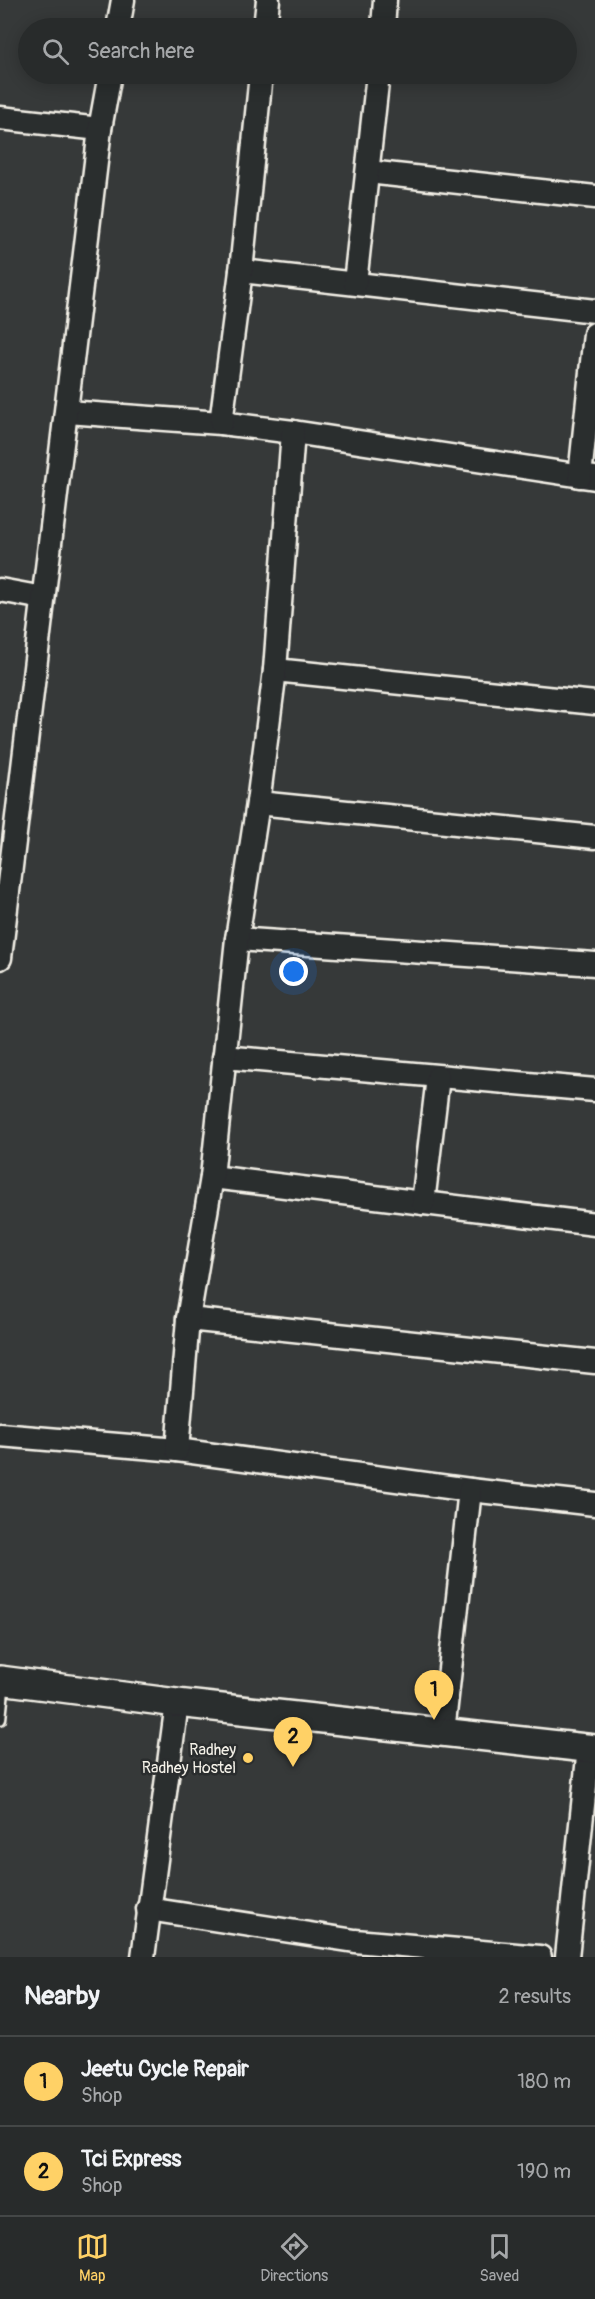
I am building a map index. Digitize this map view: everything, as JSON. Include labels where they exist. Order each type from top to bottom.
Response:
[{"type":"street","points":[[120,18],[123,0]]},
{"type":"street","points":[[266,18],[268,0]]},
{"type":"street","points":[[384,18],[385,0]]},
{"type":"street","points":[[0,958],[100,129],[108,84]]},
{"type":"street","points":[[221,423],[241,271],[260,84]]},
{"type":"street","points":[[355,283],[377,84]]},
{"type":"street","points":[[0,118],[100,129]]},
{"type":"street","points":[[368,172],[595,197]]},
{"type":"street","points":[[241,271],[595,310]]},
{"type":"street","points":[[67,412],[221,423],[587,477],[595,334]]},
{"type":"street","points":[[177,1450],[188,1319],[212,1177],[237,939],[275,670],[293,432]]},
{"type":"street","points":[[0,590],[43,598]]},
{"type":"street","points":[[275,670],[595,703]]},
{"type":"street","points":[[258,803],[595,837]]},
{"type":"street","points":[[237,939],[595,964]]},
{"type":"street","points":[[224,1057],[595,1090]]},
{"type":"street","points":[[423,1203],[438,1077]]},
{"type":"street","points":[[212,1177],[595,1224]]},
{"type":"street","points":[[188,1319],[595,1362]]},
{"type":"street","points":[[0,1435],[177,1450],[470,1490],[595,1504]]},
{"type":"street","points":[[443,1732],[470,1490]]},
{"type":"street","points":[[2,1681],[177,1703],[592,1749],[567,1957]]},
{"type":"street","points":[[143,1957],[177,1703]]},
{"type":"street","points":[[148,1909],[354,1949],[540,1957]]},
{"type":"lane","points":[[0,1719],[2,1681]]},
{"type":"place","name":"Jeetu Cycle Repair","points":[[434,1720]]},
{"type":"place","name":"Radhey Radhey Hostel","points":[[248,1758]]},
{"type":"place","name":"Tci Express","points":[[293,1767]]}]
